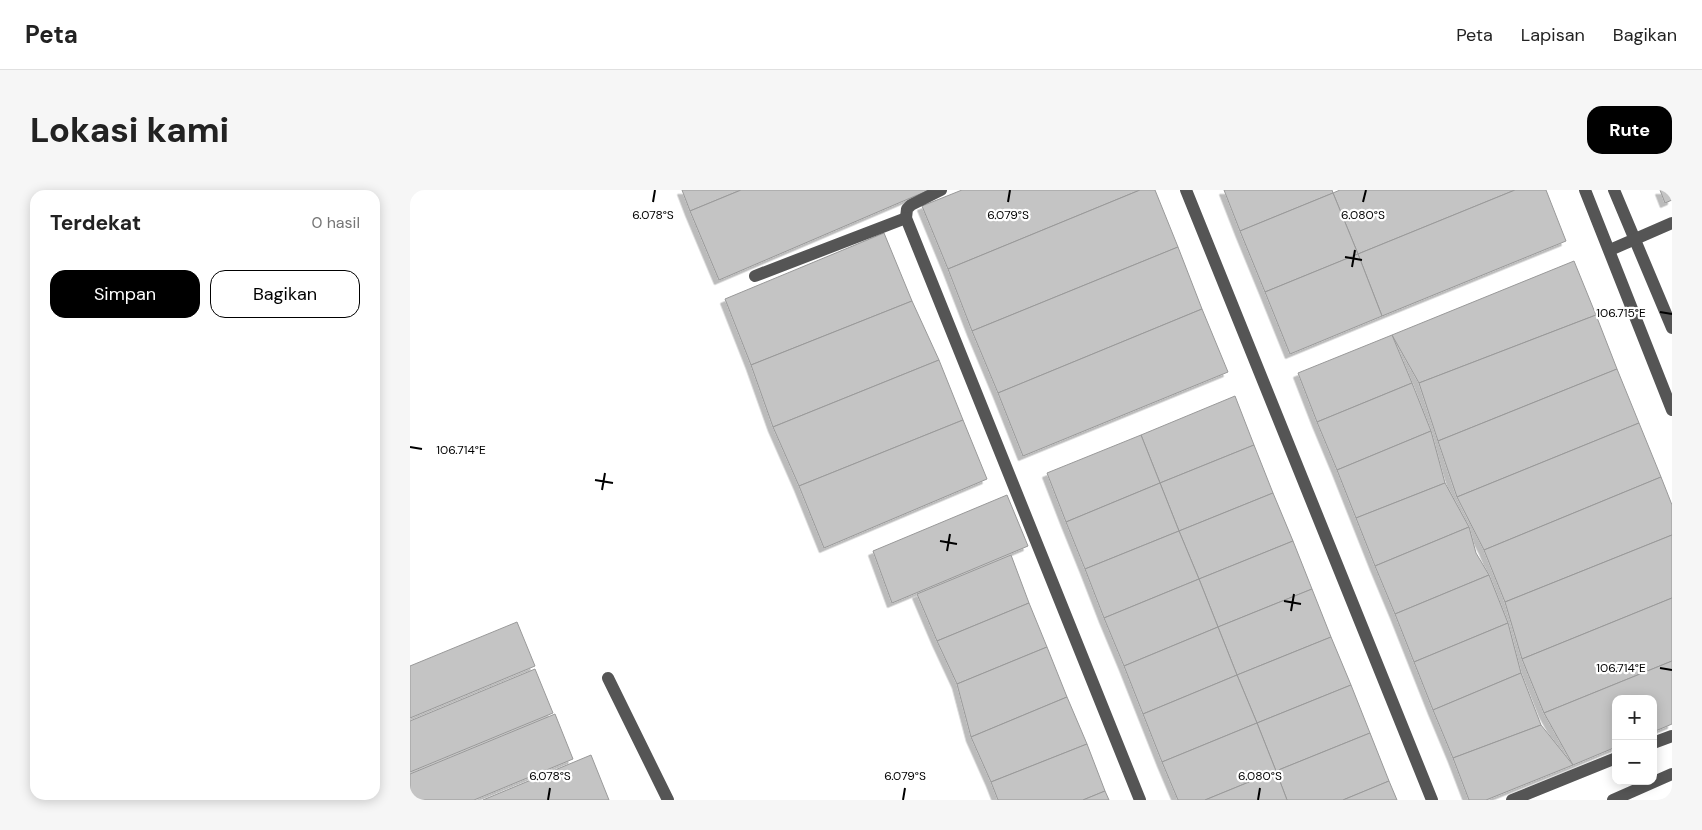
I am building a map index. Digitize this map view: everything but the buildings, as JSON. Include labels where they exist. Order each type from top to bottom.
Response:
[{"type":"lane","points":[[941,190],[911,205],[907,209],[906,218],[1140,800]]},
{"type":"lane","points":[[1186,190],[1432,800]]},
{"type":"lane","points":[[1585,190],[1672,410]]},
{"type":"lane","points":[[1614,190],[1672,328]]},
{"type":"lane","points":[[755,276],[906,218]]},
{"type":"lane","points":[[1610,250],[1672,223]]},
{"type":"lane","points":[[608,678],[668,800]]},
{"type":"lane","points":[[1657,742],[1672,736]]},
{"type":"lane","points":[[1512,800],[1612,760]]},
{"type":"lane","points":[[1613,800],[1672,774]]}]
